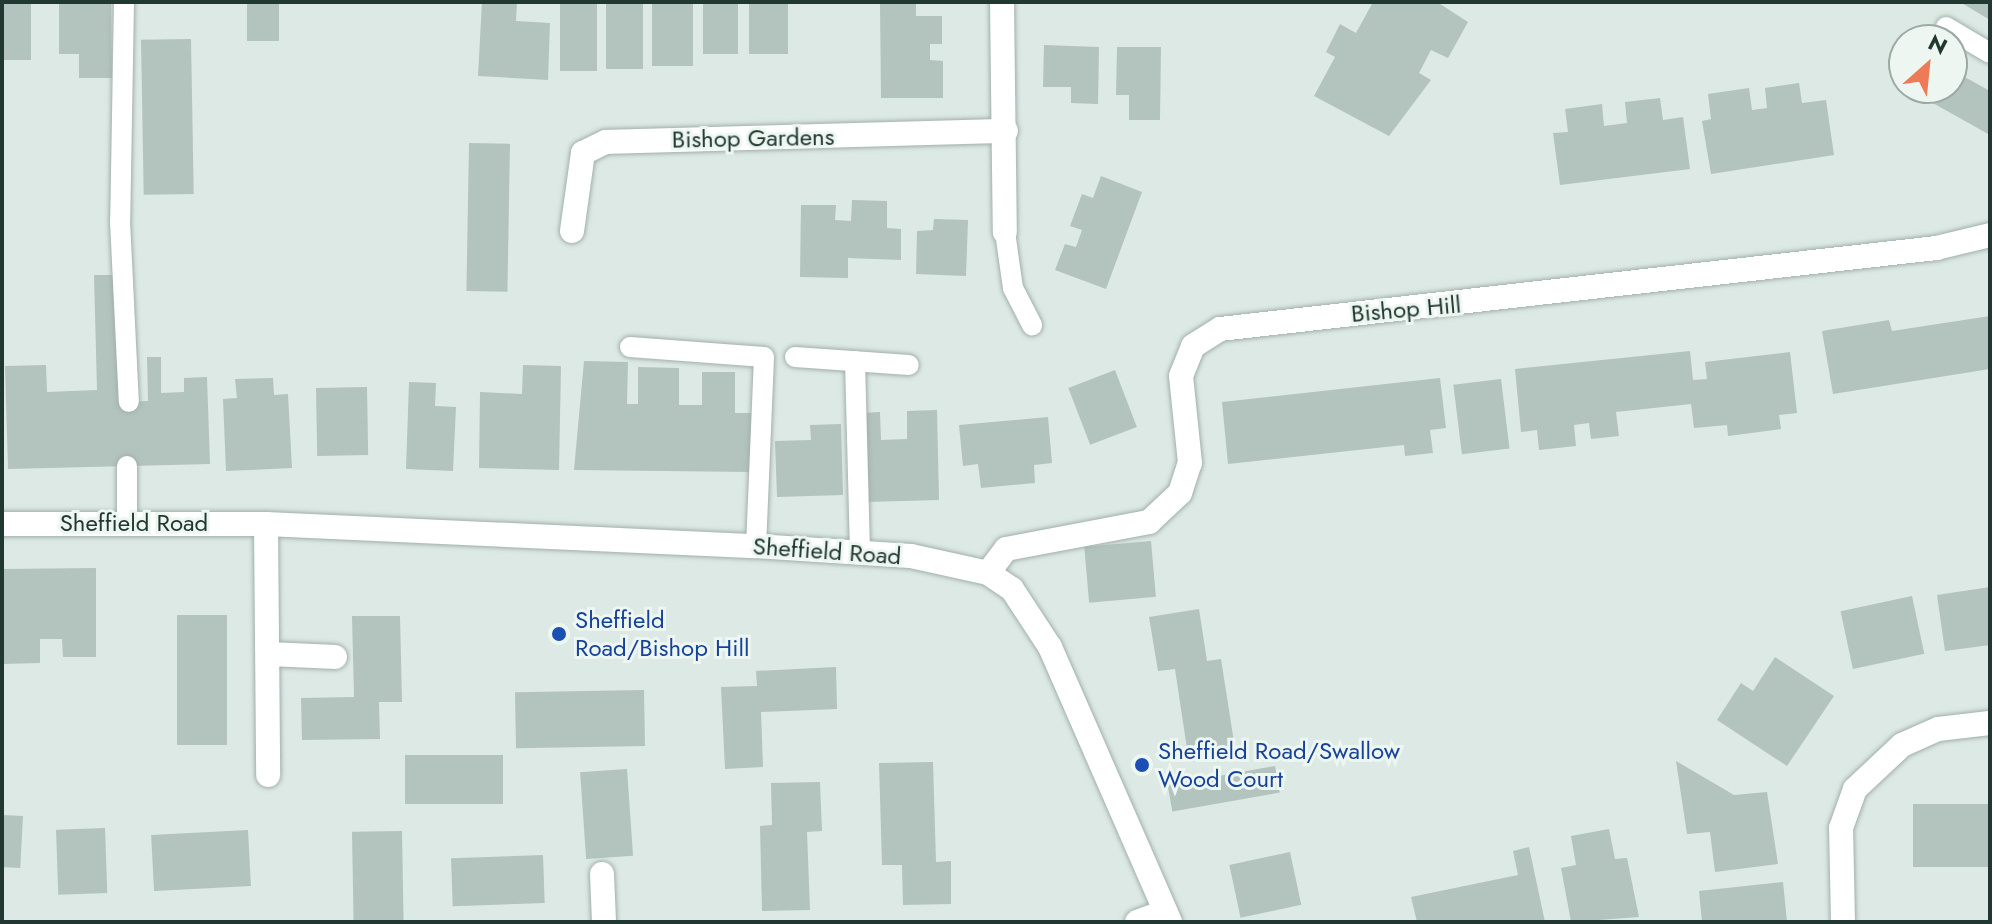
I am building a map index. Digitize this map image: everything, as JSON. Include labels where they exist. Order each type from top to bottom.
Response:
[{"type":"street","points":[[1002,2],[1005,232]]},
{"type":"street","name":"Bishop Gardens","points":[[572,231],[583,153],[606,142],[1006,131]]},
{"type":"street","name":"Bishop Hill","points":[[988,573],[1006,549],[1149,522],[1180,493],[1190,463],[1181,376],[1193,346],[1220,329],[1936,248],[1990,235]]},
{"type":"street","name":"Sheffield Road","points":[[2,524],[127,521],[266,524],[860,551],[988,573]]},
{"type":"street","points":[[266,524],[270,654],[268,775]]},
{"type":"street","points":[[988,573],[1012,589],[1050,647],[1167,917],[1137,922]]},
{"type":"street","points":[[270,654],[335,657]]},
{"type":"street","points":[[1843,922],[1840,841],[1855,789],[1902,745],[1938,729],[1990,723]]},
{"type":"street","points":[[602,874],[604,922]]},
{"type":"lane","points":[[124,2],[120,221],[129,402]]},
{"type":"lane","points":[[1968,40],[1990,53]]},
{"type":"lane","points":[[1005,232],[1013,288],[1032,325]]},
{"type":"lane","points":[[630,347],[764,357],[756,546]]},
{"type":"lane","points":[[795,357],[909,365]]},
{"type":"lane","points":[[855,361],[860,551]]},
{"type":"lane","points":[[127,466],[127,521]]},
{"type":"building","points":[[2,2],[31,2],[31,60],[2,60]]},
{"type":"building","points":[[59,2],[111,2],[112,78],[79,78],[79,54],[59,54]]},
{"type":"building","points":[[247,2],[279,2],[279,41],[247,41]]},
{"type":"building","points":[[482,2],[517,2],[516,21],[550,23],[548,80],[478,76]]},
{"type":"building","points":[[560,2],[597,2],[597,71],[560,71]]},
{"type":"building","points":[[606,2],[643,2],[643,69],[606,69]]},
{"type":"building","points":[[652,2],[693,2],[693,66],[652,66]]},
{"type":"building","points":[[703,2],[738,2],[738,54],[703,54]]},
{"type":"building","points":[[749,2],[788,2],[788,54],[749,54]]},
{"type":"building","points":[[880,2],[916,2],[916,16],[942,16],[942,44],[930,44],[930,60],[943,61],[943,98],[881,98]]},
{"type":"building","points":[[1373,2],[1437,2],[1468,22],[1448,58],[1431,50],[1419,73],[1431,80],[1389,136],[1314,96],[1335,57],[1326,52],[1340,24],[1356,33]]},
{"type":"building","points":[[1960,2],[1990,2],[1990,20]]},
{"type":"building","points":[[191,39],[194,194],[144,195],[141,40]]},
{"type":"building","points":[[1044,45],[1099,47],[1098,104],[1071,103],[1071,87],[1043,87]]},
{"type":"building","points":[[1117,47],[1161,47],[1160,120],[1129,120],[1129,95],[1116,95]]},
{"type":"building","points":[[1968,79],[1990,91],[1990,135],[1935,104],[1968,104]]},
{"type":"building","points":[[1799,83],[1802,103],[1826,100],[1834,155],[1711,174],[1702,121],[1711,119],[1708,94],[1749,88],[1752,110],[1767,108],[1765,88]]},
{"type":"building","points":[[1660,98],[1663,120],[1683,117],[1690,169],[1560,185],[1553,133],[1568,132],[1565,109],[1602,104],[1604,126],[1627,123],[1625,102]]},
{"type":"building","points":[[469,143],[510,144],[507,292],[466,291]]},
{"type":"building","points":[[1101,176],[1142,192],[1106,289],[1055,270],[1065,244],[1076,247],[1082,230],[1070,226],[1082,194],[1093,198]]},
{"type":"building","points":[[852,200],[887,201],[887,228],[901,229],[901,260],[848,258],[848,278],[800,277],[801,205],[836,205],[835,220],[851,221]]},
{"type":"building","points":[[934,219],[968,220],[966,276],[916,274],[917,231],[933,230]]},
{"type":"building","points":[[94,275],[120,275],[124,402],[148,401],[147,357],[161,357],[161,393],[184,392],[184,378],[207,377],[210,464],[8,469],[5,366],[46,365],[47,392],[97,390]]},
{"type":"building","points":[[1990,316],[1990,369],[1833,394],[1822,331],[1889,320],[1892,331]]},
{"type":"building","points":[[1690,351],[1693,380],[1707,379],[1705,362],[1790,352],[1797,413],[1779,415],[1781,429],[1728,436],[1727,425],[1694,428],[1691,404],[1616,412],[1619,436],[1591,439],[1589,423],[1574,425],[1576,446],[1539,450],[1537,430],[1521,432],[1515,369]]},
{"type":"building","points":[[584,361],[628,362],[627,404],[638,404],[638,367],[679,368],[679,405],[702,405],[702,372],[735,372],[735,413],[753,413],[752,472],[574,470]]},
{"type":"building","points":[[523,365],[561,366],[559,470],[479,468],[480,392],[522,394]]},
{"type":"building","points":[[1115,370],[1137,427],[1090,445],[1068,388]]},
{"type":"building","points":[[273,378],[274,395],[288,394],[292,468],[226,471],[223,399],[237,398],[235,379]]},
{"type":"building","points":[[1440,378],[1446,428],[1430,430],[1433,453],[1405,456],[1404,445],[1228,464],[1222,402]]},
{"type":"building","points":[[1501,379],[1510,448],[1462,454],[1453,385]]},
{"type":"building","points":[[409,382],[436,383],[435,406],[456,407],[453,471],[406,469]]},
{"type":"building","points":[[367,387],[368,455],[317,456],[316,388]]},
{"type":"building","points":[[937,410],[939,500],[866,502],[863,413],[880,412],[881,440],[907,439],[907,411]]},
{"type":"building","points":[[1048,417],[1052,463],[1034,465],[1035,483],[981,488],[978,464],[963,466],[959,425]]},
{"type":"building","points":[[841,424],[843,495],[777,497],[775,441],[811,440],[810,425]]},
{"type":"building","points":[[1151,541],[1156,597],[1089,603],[1084,547]]},
{"type":"building","points":[[96,568],[96,657],[63,657],[62,639],[40,639],[40,663],[2,664],[2,569]]},
{"type":"building","points":[[1990,587],[1990,645],[1945,651],[1937,595]]},
{"type":"building","points":[[1912,596],[1924,654],[1853,669],[1841,611]]},
{"type":"building","points":[[1199,609],[1207,661],[1221,659],[1236,755],[1189,762],[1175,669],[1158,671],[1149,617]]},
{"type":"building","points":[[177,615],[227,615],[227,745],[177,745]]},
{"type":"building","points":[[352,616],[400,616],[402,702],[379,702],[380,739],[302,740],[301,698],[354,697]]},
{"type":"building","points":[[1775,657],[1834,696],[1787,766],[1717,720],[1741,683],[1753,691]]},
{"type":"building","points":[[836,667],[837,709],[761,712],[763,767],[725,769],[721,687],[757,686],[756,671]]},
{"type":"building","points":[[644,690],[645,746],[516,748],[515,692]]},
{"type":"building","points":[[405,755],[503,755],[503,804],[405,804]]},
{"type":"building","points":[[1676,761],[1734,795],[1767,792],[1778,864],[1715,872],[1710,832],[1687,834]]},
{"type":"building","points":[[933,762],[936,862],[951,861],[951,904],[903,905],[902,865],[882,865],[879,763]]},
{"type":"building","points":[[1275,766],[1280,793],[1172,812],[1168,785]]},
{"type":"building","points":[[627,769],[633,856],[586,859],[580,772]]},
{"type":"building","points":[[820,782],[822,831],[807,832],[810,910],[762,911],[760,826],[772,825],[771,783]]},
{"type":"building","points":[[1913,804],[1990,804],[1990,867],[1913,867]]},
{"type":"building","points":[[2,815],[23,816],[20,868],[2,867]]},
{"type":"building","points":[[105,828],[107,893],[58,895],[56,830]]},
{"type":"building","points":[[1609,829],[1615,859],[1627,858],[1639,917],[1571,922],[1561,868],[1576,865],[1571,836]]},
{"type":"building","points":[[248,830],[251,886],[154,891],[151,835]]},
{"type":"building","points":[[402,831],[404,921],[354,922],[352,832]]},
{"type":"building","points":[[1529,847],[1545,922],[1417,922],[1411,897],[1518,875],[1513,851]]},
{"type":"building","points":[[1290,852],[1301,905],[1241,918],[1229,865]]},
{"type":"building","points":[[543,855],[545,903],[453,906],[451,858]]},
{"type":"building","points":[[1783,882],[1787,922],[1702,922],[1699,891]]},
{"type":"place","name":"Sheffield Road/Bishop Hill","points":[[559,634]]},
{"type":"place","name":"Sheffield Road/Swallow Wood Court","points":[[1142,765]]}]
